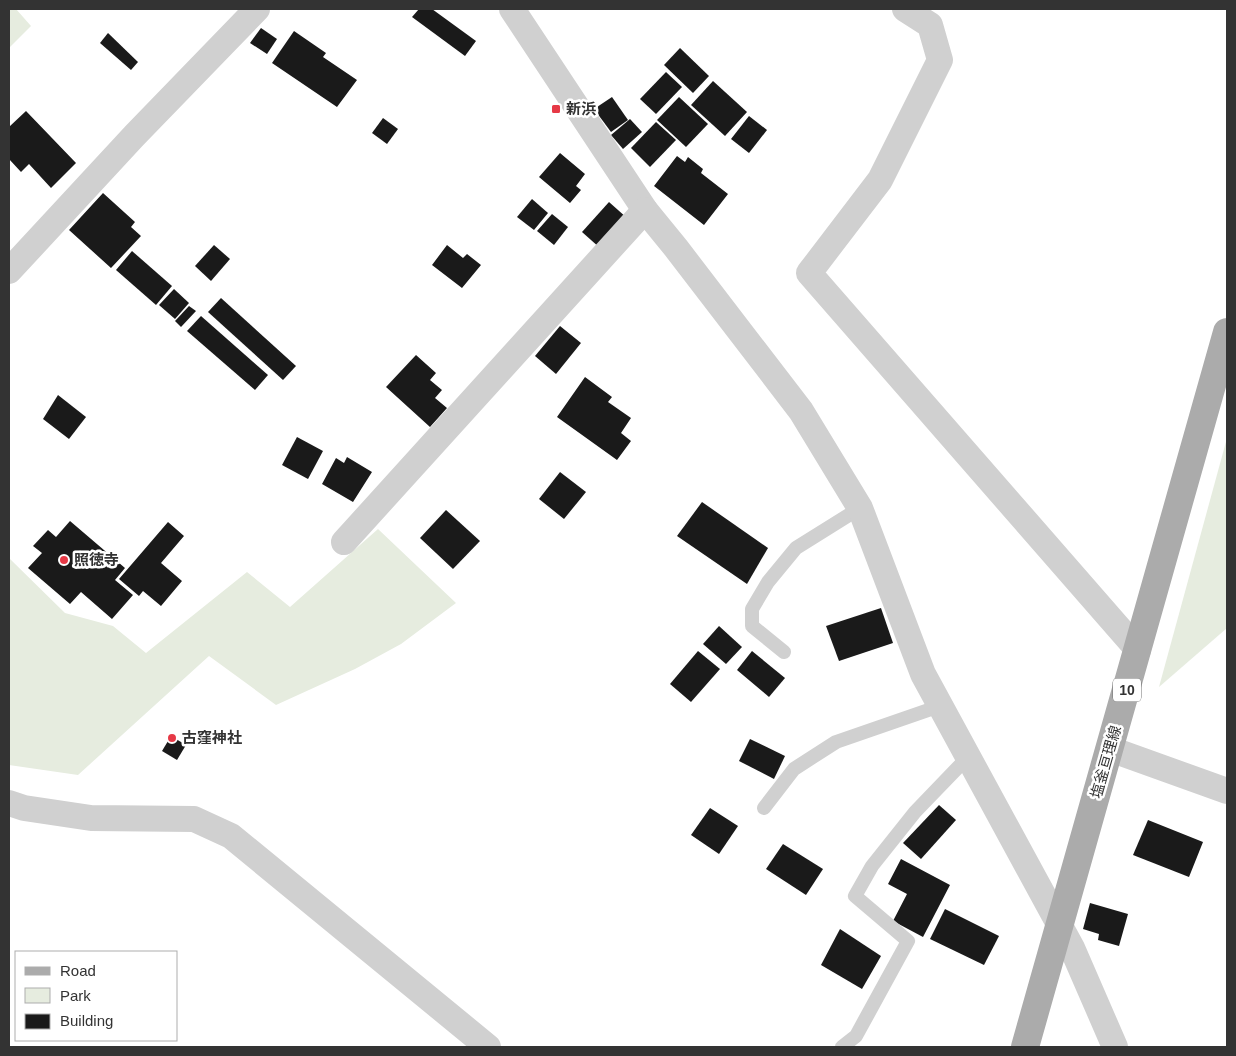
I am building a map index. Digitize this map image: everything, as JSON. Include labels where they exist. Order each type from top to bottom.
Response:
[{"type":"main road","name":"塩釜亘理線","points":[[1025,1047],[1227,332]]},
{"type":"street","points":[[9,271],[134,136],[257,9]]},
{"type":"street","points":[[512,9],[645,210],[800,411],[860,508],[923,674],[1072,948],[1115,1047]]},
{"type":"street","points":[[906,9],[930,25],[940,60],[880,180],[808,273],[1138,650]]},
{"type":"street","points":[[344,542],[645,210]]},
{"type":"street","points":[[1110,749],[1227,791]]},
{"type":"street","points":[[9,803],[24,808],[91,818],[194,819],[231,836],[488,1047]]},
{"type":"lane","points":[[784,652],[752,626],[752,609],[768,582],[796,548],[860,508]]},
{"type":"lane","points":[[764,808],[794,769],[836,742],[940,706]]},
{"type":"lane","points":[[842,1047],[856,1036],[908,941],[855,896],[872,866],[909,820],[968,757]]},
{"type":"green space","points":[[9,9],[16,9],[31,26],[9,48]]},
{"type":"green space","points":[[1227,438],[1227,628],[1159,687]]},
{"type":"green space","points":[[378,529],[456,603],[401,644],[355,669],[276,705],[209,656],[78,775],[9,765],[9,558],[65,613],[113,626],[146,653],[247,572],[290,607]]},
{"type":"building","points":[[419,9],[432,9],[476,41],[465,56],[412,17]]},
{"type":"building","points":[[261,28],[277,39],[267,54],[250,43]]},
{"type":"building","points":[[294,31],[326,53],[323,57],[357,80],[337,107],[272,63]]},
{"type":"building","points":[[108,33],[138,62],[131,70],[100,43]]},
{"type":"building","points":[[680,48],[709,76],[693,93],[664,65]]},
{"type":"building","points":[[666,72],[682,87],[656,114],[640,99]]},
{"type":"building","points":[[713,81],[747,112],[725,136],[691,105]]},
{"type":"building","points":[[612,97],[628,120],[611,132],[594,109]]},
{"type":"building","points":[[679,97],[708,124],[686,147],[657,120]]},
{"type":"building","points":[[26,111],[76,163],[51,188],[29,164],[21,172],[9,159],[9,127]]},
{"type":"building","points":[[749,116],[767,130],[749,153],[731,139]]},
{"type":"building","points":[[383,118],[398,129],[387,144],[372,133]]},
{"type":"building","points":[[630,119],[642,132],[623,149],[611,135]]},
{"type":"building","points":[[656,122],[676,140],[650,167],[631,148]]},
{"type":"building","points":[[560,153],[585,174],[576,186],[581,190],[570,203],[539,177]]},
{"type":"building","points":[[677,156],[685,162],[688,157],[703,169],[701,173],[728,194],[704,225],[654,186]]},
{"type":"building","points":[[103,193],[135,222],[131,227],[141,236],[111,268],[69,230]]},
{"type":"building","points":[[532,199],[548,213],[534,230],[517,217]]},
{"type":"building","points":[[609,202],[627,218],[600,248],[582,232]]},
{"type":"building","points":[[552,214],[568,227],[554,245],[537,231]]},
{"type":"building","points":[[214,245],[230,259],[211,281],[195,266]]},
{"type":"building","points":[[447,245],[463,258],[467,254],[481,265],[462,288],[432,265]]},
{"type":"building","points":[[132,251],[172,286],[156,305],[116,270]]},
{"type":"building","points":[[174,289],[189,303],[175,319],[159,305]]},
{"type":"building","points":[[221,298],[296,366],[283,380],[208,312]]},
{"type":"building","points":[[189,306],[196,311],[181,327],[175,321]]},
{"type":"building","points":[[201,316],[268,375],[255,390],[187,331]]},
{"type":"building","points":[[560,326],[581,343],[556,374],[535,356]]},
{"type":"building","points":[[416,355],[436,373],[430,380],[442,390],[435,398],[447,408],[430,427],[386,387]]},
{"type":"building","points":[[585,377],[612,397],[608,402],[631,418],[621,433],[631,441],[617,460],[557,417]]},
{"type":"building","points":[[58,395],[86,417],[69,439],[43,419]]},
{"type":"building","points":[[297,437],[323,451],[308,479],[282,465]]},
{"type":"building","points":[[347,457],[372,472],[353,502],[322,484],[336,458],[344,463]]},
{"type":"building","points":[[560,472],[586,492],[564,519],[539,499]]},
{"type":"building","points":[[702,502],[768,548],[747,584],[677,536]]},
{"type":"building","points":[[446,510],[480,541],[453,569],[420,538]]},
{"type":"building","points":[[70,521],[125,568],[115,580],[133,595],[112,619],[81,592],[70,604],[28,568],[42,553],[33,546],[48,530],[56,537]]},
{"type":"building","points":[[168,522],[184,536],[161,563],[182,581],[161,606],[143,591],[139,596],[119,579]]},
{"type":"building","points":[[881,608],[893,643],[839,661],[826,626]]},
{"type":"building","points":[[719,626],[742,647],[726,664],[703,644]]},
{"type":"building","points":[[698,651],[720,669],[691,702],[670,684]]},
{"type":"building","points":[[752,651],[785,678],[769,697],[737,670]]},
{"type":"building","points":[[171,736],[186,745],[177,760],[162,751]]},
{"type":"building","points":[[750,739],[785,756],[774,779],[739,761]]},
{"type":"building","points":[[939,805],[956,820],[921,859],[903,843]]},
{"type":"building","points":[[710,808],[738,826],[719,854],[691,835]]},
{"type":"building","points":[[1148,820],[1203,842],[1189,877],[1133,855]]},
{"type":"building","points":[[783,844],[823,869],[806,895],[766,869]]},
{"type":"building","points":[[901,859],[950,885],[923,937],[893,921],[907,894],[888,884]]},
{"type":"building","points":[[1090,903],[1128,914],[1119,946],[1098,940],[1099,934],[1083,929]]},
{"type":"building","points":[[945,909],[999,936],[984,965],[930,939]]},
{"type":"building","points":[[840,929],[881,956],[862,989],[821,965]]},
{"type":"place","name":"新浜","points":[[556,109]]},
{"type":"place","name":"照徳寺","points":[[64,560]]},
{"type":"place","name":"古窪神社","points":[[172,738]]}]
